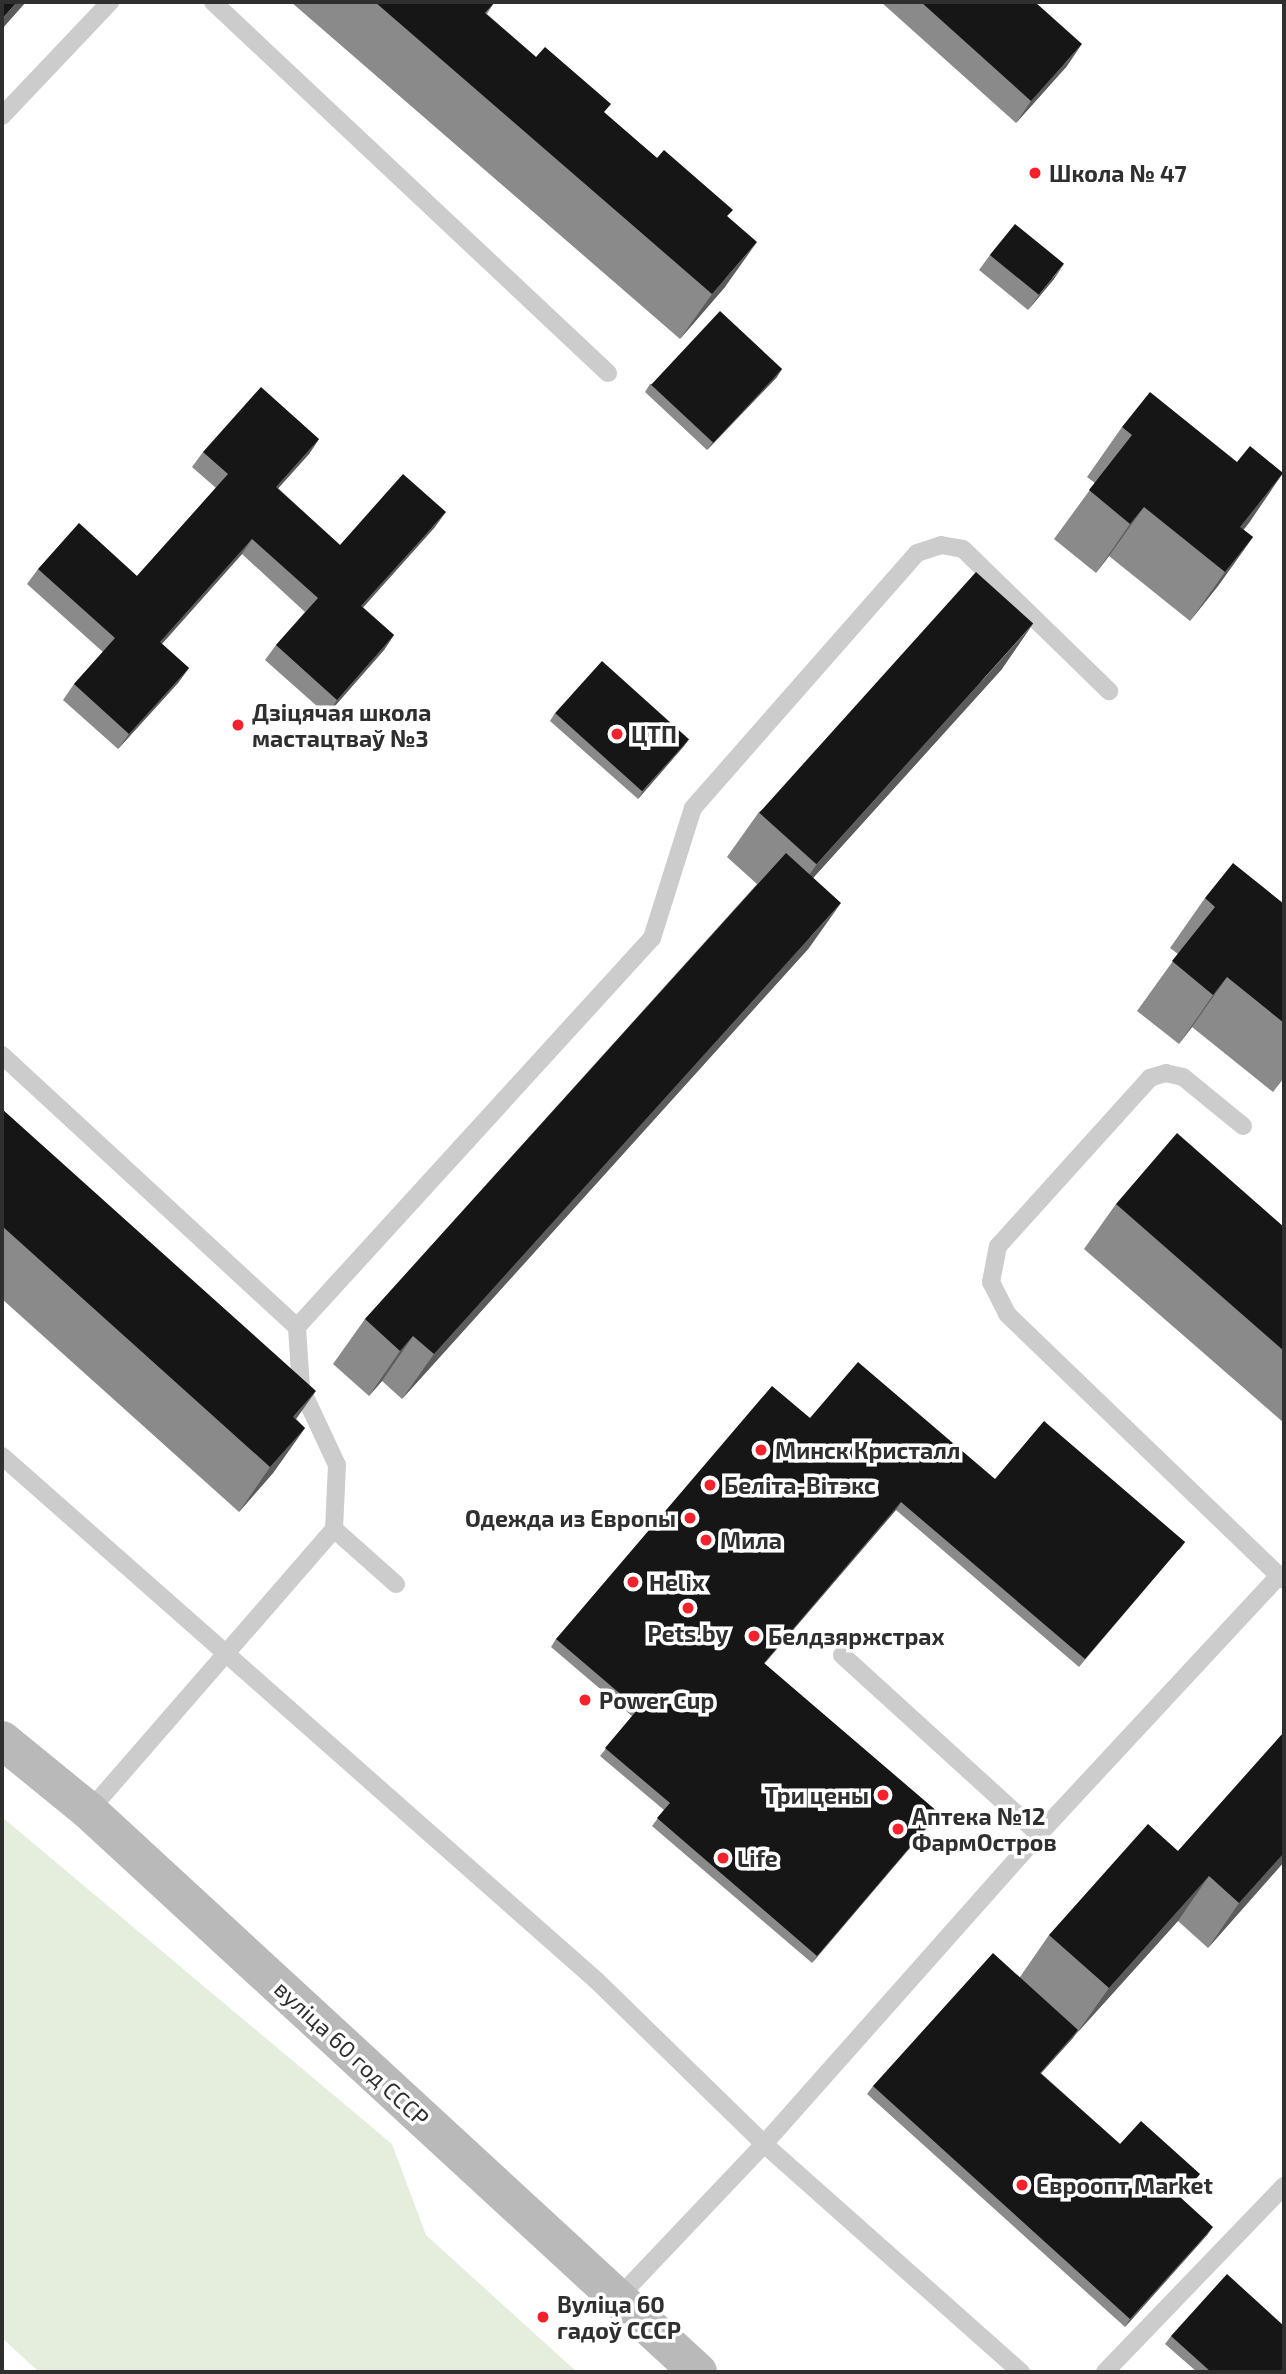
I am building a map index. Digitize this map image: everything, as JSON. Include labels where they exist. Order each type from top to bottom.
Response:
[{"type":"main road","name":"вуліца 60 год СССР","points":[[2,1740],[89,1811],[698,2372]]},
{"type":"lane","points":[[2,116],[110,2]]},
{"type":"lane","points":[[213,2],[608,373]]},
{"type":"lane","points":[[297,1326],[652,938],[693,807],[917,552],[941,545],[963,549],[1109,691]]},
{"type":"lane","points":[[2,1055],[297,1326],[301,1388],[337,1465],[334,1529],[89,1811]]},
{"type":"lane","points":[[618,2298],[764,2144],[1039,1834],[1282,1578],[1007,1314],[991,1282],[998,1246],[1150,1078],[1166,1073],[1183,1077],[1243,1126]]},
{"type":"lane","points":[[2,1455],[225,1656],[596,1980],[764,2144],[1021,2372]]},
{"type":"lane","points":[[334,1529],[396,1584]]},
{"type":"lane","points":[[842,1655],[1039,1834]]},
{"type":"lane","points":[[1105,2372],[1284,2186]]},
{"type":"green space","points":[[2,1817],[392,2144],[426,2235],[577,2372],[39,2372],[2,2338]]},
{"type":"building","points":[[2,2],[17,2],[2,19]]},
{"type":"building","points":[[375,2],[493,2],[485,13],[536,57],[545,47],[611,104],[604,112],[657,158],[664,150],[733,210],[727,216],[757,242],[712,294]]},
{"type":"building","points":[[921,2],[1035,2],[1082,44],[1031,101]]},
{"type":"building","points":[[1015,224],[1064,264],[1039,295],[990,255]]},
{"type":"building","points":[[720,311],[782,369],[713,443],[651,385]]},
{"type":"building","points":[[261,387],[319,439],[276,487],[340,545],[403,474],[446,512],[361,606],[394,635],[337,700],[276,645],[318,598],[252,539],[160,642],[189,668],[129,734],[74,684],[115,638],[38,569],[79,523],[137,576],[228,474],[203,452]]},
{"type":"building","points":[[1150,392],[1237,462],[1250,446],[1283,473],[1240,527],[1253,537],[1225,572],[1144,507],[1130,524],[1089,490],[1132,435],[1122,427]]},
{"type":"building","points":[[976,572],[1033,624],[816,864],[759,813]]},
{"type":"building","name":"ЦТП","points":[[602,661],[689,739],[642,791],[555,713]]},
{"type":"building","points":[[786,853],[841,903],[434,1354],[413,1336],[400,1351],[365,1319]]},
{"type":"building","points":[[1233,863],[1284,904],[1284,1023],[1227,977],[1213,995],[1172,961],[1215,907],[1205,898]]},
{"type":"building","points":[[2,1109],[316,1391],[293,1417],[305,1428],[270,1467],[2,1226]]},
{"type":"building","points":[[1177,1133],[1284,1227],[1284,1351],[1116,1204]]},
{"type":"building","points":[[858,1362],[995,1479],[1044,1421],[1185,1542],[1085,1659],[901,1502],[764,1663],[939,1813],[817,1956],[657,1818],[670,1803],[605,1748],[638,1709],[556,1639],[772,1386],[810,1418]]},
{"type":"building","points":[[1284,1732],[1284,1853],[1239,1903],[1209,1876],[1109,1988],[1049,1935],[1148,1824],[1178,1851]]},
{"type":"building","points":[[993,1953],[1078,2030],[1040,2073],[1120,2144],[1141,2121],[1200,2174],[1180,2197],[1213,2227],[1130,2319],[873,2086]]},
{"type":"building","points":[[1227,2274],[1284,2326],[1284,2372],[1211,2372],[1171,2336]]},
{"type":"place","name":"Школа № 47","points":[[1035,173]]},
{"type":"place","name":"Дзіцячая школа мастацтваў №3","points":[[238,725]]},
{"type":"place","name":"ЦТП","points":[[617,734]]},
{"type":"place","name":"Минск Кристалл","points":[[761,1450]]},
{"type":"place","name":"Беліта-Вітэкс","points":[[710,1485]]},
{"type":"place","name":"Одежда из Европы","points":[[690,1518]]},
{"type":"place","name":"Мила","points":[[706,1540]]},
{"type":"place","name":"Helix","points":[[633,1582]]},
{"type":"place","name":"Pets.by","points":[[688,1608]]},
{"type":"place","name":"Белдзяржстрах","points":[[754,1636]]},
{"type":"place","name":"Power Cup","points":[[585,1700]]},
{"type":"place","name":"Три цены","points":[[883,1795]]},
{"type":"place","name":"Аптека №12 ФармОстров","points":[[898,1829]]},
{"type":"place","name":"Life","points":[[723,1858]]},
{"type":"place","name":"Евроопт Market","points":[[1022,2185]]},
{"type":"place","name":"Вуліца 60 гадоў СССР","points":[[543,2317]]}]
